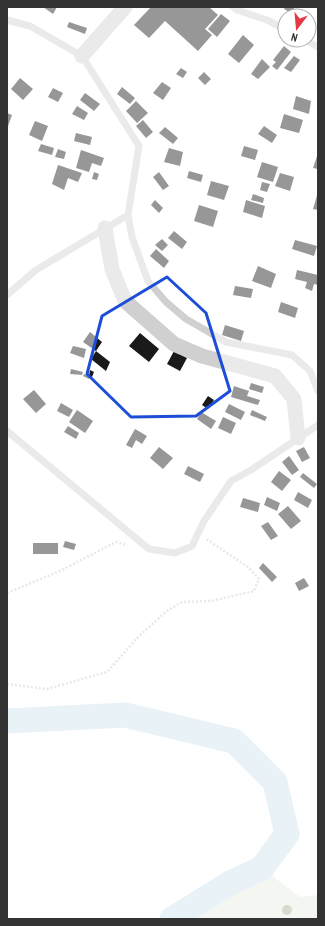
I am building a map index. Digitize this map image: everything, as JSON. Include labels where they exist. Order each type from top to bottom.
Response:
[{"type":"street","points":[[82,56],[125,7]]},
{"type":"street","points":[[105,228],[112,269],[125,301],[174,344],[202,356],[275,376],[294,399],[298,438]]},
{"type":"lane","points":[[234,7],[237,10],[277,25]]},
{"type":"lane","points":[[7,20],[30,26],[82,56],[139,146],[128,215],[132,237],[148,281],[166,302],[186,319],[226,342],[292,355],[310,371],[318,391]]},
{"type":"lane","points":[[7,295],[36,270],[128,215]]},
{"type":"lane","points":[[7,431],[149,549],[175,553],[192,546],[204,520],[232,481],[318,424]]},
{"type":"path","points":[[7,684],[48,689],[107,672],[139,636],[167,611],[182,602],[212,601],[254,591],[259,579],[248,567],[197,534]]},
{"type":"path","points":[[7,593],[60,571],[116,542],[149,549]]},
{"type":"highlighted area","points":[[167,277],[206,313],[230,391],[196,416],[131,417],[87,374],[102,316]]},
{"type":"shaded area","points":[[266,871],[300,897],[318,895],[318,919],[197,919]]},
{"type":"building","points":[[43,7],[57,7],[53,14]]},
{"type":"building","points":[[151,7],[209,7],[218,15],[205,29],[212,35],[198,51],[165,21],[149,38],[134,25]]},
{"type":"building","points":[[221,14],[230,21],[217,37],[208,29]]},
{"type":"building","points":[[69,22],[87,28],[85,34],[67,27]]},
{"type":"building","points":[[243,35],[254,45],[239,63],[228,54]]},
{"type":"building","points":[[282,48],[286,48],[291,52],[277,70],[272,66],[276,62],[273,60]]},
{"type":"building","points":[[294,56],[300,60],[291,72],[284,68]]},
{"type":"building","points":[[262,59],[270,67],[258,79],[251,74]]},
{"type":"building","points":[[181,68],[187,72],[183,78],[176,74]]},
{"type":"building","points":[[204,72],[211,79],[205,85],[198,78]]},
{"type":"building","points":[[20,78],[33,89],[23,100],[11,89]]},
{"type":"building","points":[[162,82],[171,88],[163,100],[153,93]]},
{"type":"building","points":[[122,87],[135,98],[130,104],[117,94]]},
{"type":"building","points":[[53,88],[63,93],[58,102],[48,97]]},
{"type":"building","points":[[85,93],[100,104],[94,111],[80,100]]},
{"type":"building","points":[[296,96],[311,101],[309,114],[293,109]]},
{"type":"building","points":[[136,101],[148,113],[137,123],[126,111]]},
{"type":"building","points":[[77,106],[88,113],[84,120],[72,114]]},
{"type":"building","points":[[7,113],[12,115],[7,129]]},
{"type":"building","points":[[284,114],[303,120],[299,133],[280,128]]},
{"type":"building","points":[[143,120],[153,132],[146,138],[136,126]]},
{"type":"building","points":[[35,121],[48,126],[42,141],[29,135]]},
{"type":"building","points":[[264,126],[277,135],[272,143],[258,134]]},
{"type":"building","points":[[165,127],[178,138],[173,144],[159,133]]},
{"type":"building","points":[[76,133],[92,137],[90,145],[74,141]]},
{"type":"building","points":[[41,144],[54,148],[52,155],[38,151]]},
{"type":"building","points":[[244,146],[258,150],[255,160],[241,156]]},
{"type":"building","points":[[169,148],[183,152],[180,166],[164,162]]},
{"type":"building","points":[[58,149],[66,152],[64,159],[55,157]]},
{"type":"building","points":[[81,150],[104,158],[101,166],[92,163],[89,172],[76,168]]},
{"type":"building","points":[[318,153],[318,169],[313,168]]},
{"type":"building","points":[[262,162],[278,167],[273,182],[257,177]]},
{"type":"building","points":[[58,165],[82,173],[78,182],[68,178],[64,190],[52,184]]},
{"type":"building","points":[[189,171],[203,175],[201,182],[187,178]]},
{"type":"building","points":[[94,172],[99,174],[97,180],[92,179]]},
{"type":"building","points":[[159,172],[169,186],[163,190],[153,177]]},
{"type":"building","points":[[280,173],[294,177],[290,191],[275,186]]},
{"type":"building","points":[[211,181],[229,186],[224,200],[207,195]]},
{"type":"building","points":[[262,182],[270,184],[267,192],[260,190]]},
{"type":"building","points":[[318,192],[318,210],[313,209]]},
{"type":"building","points":[[253,194],[264,198],[263,203],[251,200]]},
{"type":"building","points":[[155,200],[163,208],[159,213],[151,205]]},
{"type":"building","points":[[246,200],[265,206],[262,218],[243,212]]},
{"type":"building","points":[[199,205],[218,211],[213,227],[194,221]]},
{"type":"building","points":[[174,231],[187,242],[182,249],[168,238]]},
{"type":"building","points":[[162,239],[168,245],[162,251],[155,245]]},
{"type":"building","points":[[295,240],[317,246],[314,256],[292,249]]},
{"type":"building","points":[[156,249],[169,261],[164,268],[150,256]]},
{"type":"building","points":[[258,266],[276,274],[271,288],[252,281]]},
{"type":"building","points":[[297,270],[318,275],[318,285],[314,284],[312,291],[305,288],[307,282],[295,279]]},
{"type":"building","points":[[235,286],[253,289],[251,298],[233,295]]},
{"type":"building","points":[[281,302],[298,308],[295,318],[278,312]]},
{"type":"building","points":[[225,325],[244,331],[241,341],[222,335]]},
{"type":"building","points":[[90,332],[102,342],[96,351],[83,342]]},
{"type":"building","points":[[140,333],[159,349],[149,362],[129,346]]},
{"type":"building","points":[[73,346],[86,349],[84,358],[70,353]]},
{"type":"building","points":[[96,351],[110,362],[106,371],[91,359]]},
{"type":"building","points":[[174,351],[187,358],[180,371],[167,364]]},
{"type":"building","points":[[71,369],[83,372],[82,375],[70,374]]},
{"type":"building","points":[[90,370],[94,372],[92,377],[89,379],[83,376],[84,374],[89,376]]},
{"type":"building","points":[[251,383],[264,387],[262,393],[249,389]]},
{"type":"building","points":[[234,386],[249,391],[247,396],[260,400],[258,405],[231,397]]},
{"type":"building","points":[[34,390],[46,404],[36,413],[23,399]]},
{"type":"building","points":[[208,396],[214,400],[208,409],[202,405]]},
{"type":"building","points":[[61,403],[73,410],[69,417],[57,411]]},
{"type":"building","points":[[229,404],[245,412],[241,420],[225,412]]},
{"type":"building","points":[[77,410],[93,421],[85,433],[69,422]]},
{"type":"building","points":[[252,410],[267,417],[265,421],[250,415]]},
{"type":"building","points":[[201,412],[216,421],[211,429],[197,419]]},
{"type":"building","points":[[223,417],[236,423],[231,434],[218,428]]},
{"type":"building","points":[[68,426],[79,433],[76,439],[64,432]]},
{"type":"building","points":[[135,429],[147,436],[142,444],[136,440],[132,448],[126,445]]},
{"type":"building","points":[[159,447],[173,458],[163,469],[150,458]]},
{"type":"building","points":[[304,447],[310,458],[302,462],[296,451]]},
{"type":"building","points":[[289,456],[299,470],[292,475],[282,462]]},
{"type":"building","points":[[188,466],[204,474],[200,482],[184,474]]},
{"type":"building","points":[[279,471],[291,480],[282,491],[271,482]]},
{"type":"building","points":[[303,473],[317,484],[314,488],[300,477]]},
{"type":"building","points":[[298,492],[312,500],[308,508],[294,500]]},
{"type":"building","points":[[267,497],[280,503],[277,511],[264,505]]},
{"type":"building","points":[[243,498],[260,503],[258,512],[240,507]]},
{"type":"building","points":[[288,506],[301,521],[291,529],[278,514]]},
{"type":"building","points":[[268,522],[278,536],[271,540],[261,526]]},
{"type":"building","points":[[65,541],[76,544],[74,550],[63,547]]},
{"type":"building","points":[[33,543],[58,543],[58,554],[33,554]]},
{"type":"building","points":[[263,563],[277,577],[272,582],[259,568]]},
{"type":"building","points":[[304,578],[309,586],[299,591],[295,583]]},
{"type":"waterway","points":[[7,721],[125,715],[234,741],[275,782],[287,834],[262,868],[230,883],[172,919]]}]
